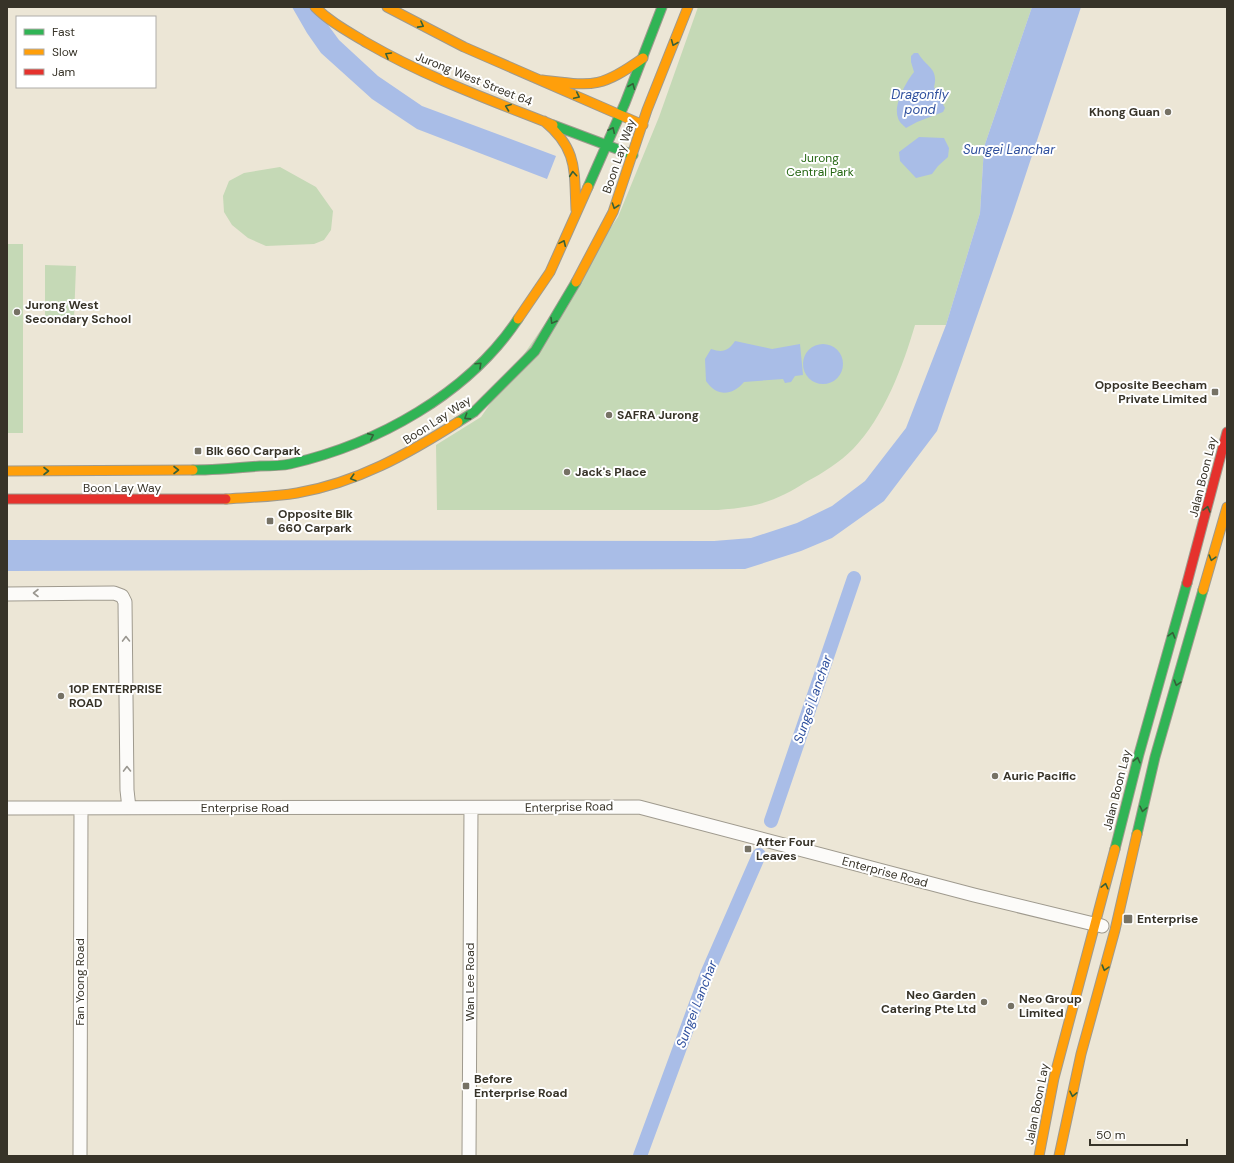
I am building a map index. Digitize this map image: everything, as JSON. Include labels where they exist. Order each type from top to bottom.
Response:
[{"type":"main road","name":"Jurong West Street 64","points":[[315,7],[327,19],[394,58],[441,81],[633,155]]},
{"type":"main road","name":"Jurong West Street 64","points":[[386,7],[464,47],[643,125]]},
{"type":"main road","name":"Boon Lay Way","points":[[7,471],[219,470],[289,464],[339,450],[398,424],[452,389],[504,341],[550,272],[601,159],[605,145],[620,114],[662,7]]},
{"type":"main road","name":"Boon Lay Way","points":[[7,500],[220,500],[297,493],[357,477],[416,449],[474,412],[535,351],[576,282],[613,212],[643,125],[688,7]]},
{"type":"main road","points":[[542,80],[580,84],[601,82],[615,76],[643,58]]},
{"type":"main road","points":[[544,121],[562,138],[570,156],[574,170],[576,213]]},
{"type":"main road","name":"Jalan Boon Lay","points":[[1039,1156],[1054,1078],[1096,924],[1139,754],[1207,512],[1227,432]]},
{"type":"main road","points":[[1060,1156],[1081,1054],[1115,930],[1155,757],[1227,507]]},
{"type":"street","points":[[7,594],[114,593],[122,596],[125,602],[127,790],[129,808]]},
{"type":"street","name":"Enterprise Road","points":[[7,808],[639,807],[974,895],[1096,924],[1115,930]]},
{"type":"street","name":"Fan Yoong Road","points":[[80,808],[80,1156]]},
{"type":"street","name":"Wan Lee Road","points":[[469,1156],[471,808]]},
{"type":"green space","name":"Jurong Central Park","points":[[698,7],[1032,7],[984,147],[980,213],[946,325],[915,325],[905,357],[891,390],[883,407],[864,436],[848,454],[831,467],[773,500],[751,506],[718,510],[437,510],[436,445],[481,417],[618,217],[659,117]]},
{"type":"green space","points":[[280,167],[316,187],[333,211],[331,230],[324,240],[314,244],[266,246],[248,238],[232,225],[224,212],[223,196],[229,181],[244,173]]},
{"type":"green space","points":[[7,244],[23,244],[23,433],[7,433]]},
{"type":"green space","points":[[45,265],[76,266],[74,319],[45,318]]},
{"type":"water","points":[[292,7],[315,7],[339,40],[378,76],[422,106],[556,156],[547,179],[417,129],[372,99],[321,53]]},
{"type":"water","name":"Sungei Lanchar","points":[[1032,7],[1081,7],[1013,213],[937,431],[884,501],[832,538],[801,551],[745,569],[7,571],[7,540],[714,541],[751,538],[797,523],[832,506],[865,481],[906,428],[946,325],[980,213],[984,147]]},
{"type":"water","name":"Dragonfly pond","points":[[914,53],[918,53],[931,68],[935,76],[934,87],[945,108],[943,112],[906,128],[899,119],[897,107],[901,94],[914,72],[911,56]]},
{"type":"water","name":"Dragonfly pond","points":[[919,137],[944,138],[949,148],[948,157],[932,174],[916,178],[900,161],[899,152]]},
{"type":"water","points":[[735,341],[772,349],[800,344],[803,375],[795,376],[791,382],[785,383],[783,379],[744,382],[735,390],[730,392],[725,393],[715,390],[706,381],[705,359],[711,349],[719,351],[725,350]]},
{"type":"water","points":[[819,344],[827,344],[834,347],[840,353],[843,364],[840,375],[834,381],[827,384],[819,384],[812,381],[806,375],[803,368],[803,360],[806,353],[812,347]]},
{"type":"waterway","name":"Sungei Lanchar","points":[[771,821],[854,578]]},
{"type":"waterway","name":"Sungei Lanchar","points":[[640,1156],[707,974],[759,855]]},
{"type":"traffic: fast","points":[[588,187],[625,103],[662,7]]},
{"type":"traffic: fast","points":[[553,125],[633,155]]},
{"type":"traffic: fast","points":[[458,422],[474,412],[535,351],[576,282]]},
{"type":"traffic: fast","points":[[193,470],[279,466],[290,464],[323,455],[387,429],[418,412],[447,393],[474,370],[497,346],[518,319]]},
{"type":"traffic: fast","points":[[1115,849],[1139,754],[1187,583]]},
{"type":"traffic: fast","points":[[1137,834],[1155,757],[1203,590]]},
{"type":"traffic: slow","points":[[315,7],[347,31],[412,67],[553,125]]},
{"type":"traffic: slow","points":[[387,7],[464,47],[643,125]]},
{"type":"traffic: slow","points":[[576,282],[613,212],[647,110],[688,7]]},
{"type":"traffic: slow","points":[[542,80],[585,84],[596,83],[616,75],[643,58]]},
{"type":"traffic: slow","points":[[544,121],[555,131],[569,151],[574,172],[576,210]]},
{"type":"traffic: slow","points":[[518,319],[550,272],[588,187]]},
{"type":"traffic: slow","points":[[226,499],[297,493],[340,482],[361,475],[401,456],[458,422]]},
{"type":"traffic: slow","points":[[7,471],[193,470]]},
{"type":"traffic: slow","points":[[1203,590],[1227,507]]},
{"type":"traffic: slow","points":[[1059,1156],[1081,1054],[1115,930],[1137,834]]},
{"type":"traffic: slow","points":[[1039,1156],[1054,1078],[1115,849]]},
{"type":"traffic: jam","points":[[1187,583],[1227,432]]},
{"type":"traffic: jam","points":[[7,499],[226,499]]},
{"type":"place","name":"Khong Guan","points":[[1168,112]]},
{"type":"place","name":"Jurong West Secondary School","points":[[17,312]]},
{"type":"place","name":"Opposite Beecham Private Limited","points":[[1215,392]]},
{"type":"place","name":"SAFRA Jurong","points":[[609,415]]},
{"type":"place","name":"Blk 660 Carpark","points":[[198,451]]},
{"type":"place","name":"Jack's Place","points":[[567,472]]},
{"type":"place","name":"Opposite Blk 660 Carpark","points":[[270,521]]},
{"type":"place","name":"10P ENTERPRISE ROAD","points":[[61,696]]},
{"type":"place","name":"Auric Pacific","points":[[995,776]]},
{"type":"place","name":"After Four Leaves","points":[[748,849]]},
{"type":"place","name":"Enterprise","points":[[1128,919]]},
{"type":"place","name":"Neo Garden Catering Pte Ltd","points":[[984,1002]]},
{"type":"place","name":"Neo Group Limited","points":[[1011,1006]]},
{"type":"place","name":"Before Enterprise Road","points":[[466,1086]]}]
